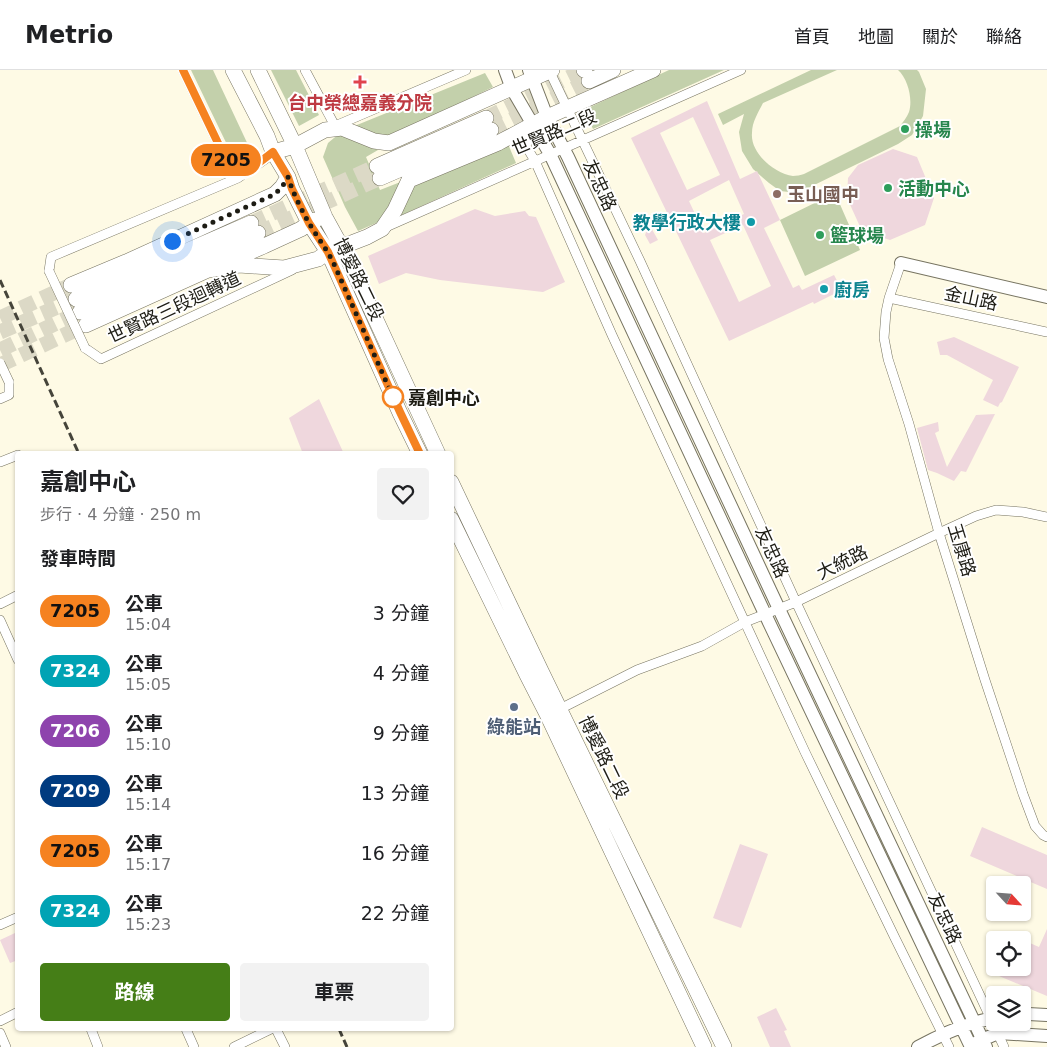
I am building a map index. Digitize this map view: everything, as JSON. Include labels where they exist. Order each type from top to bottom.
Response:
[{"type":"main road","name":"博愛路二段","points":[[233,70],[267,136],[273,152],[288,177],[309,223],[328,253],[436,451]]},
{"type":"main road","name":"博愛路二段","points":[[258,70],[295,146],[325,217],[328,253],[419,451]]},
{"type":"main road","points":[[273,152],[295,146],[330,128],[342,128],[374,141],[389,143],[512,89],[531,74],[550,70]]},
{"type":"main road","name":"世賢路二段","points":[[586,74],[613,70]]},
{"type":"main road","name":"世賢路二段","points":[[382,229],[395,210],[410,180],[498,143],[567,108],[653,70]]},
{"type":"main road","name":"世賢路二段","points":[[378,172],[489,124]]},
{"type":"main road","points":[[78,305],[126,262],[275,194],[288,177]]},
{"type":"main road","points":[[78,305],[258,234],[301,229],[309,223],[325,217]]},
{"type":"main road","points":[[78,305],[208,270],[239,265],[284,268],[328,253],[382,229]]},
{"type":"main road","points":[[208,270],[258,234]]},
{"type":"main road","name":"博愛路二段","points":[[454,489],[704,1047]]},
{"type":"main road","name":"博愛路二段","points":[[454,525],[527,675],[553,712],[724,1047]]},
{"type":"street","points":[[184,70],[228,164],[244,174],[273,152]]},
{"type":"street","points":[[306,70],[330,128],[466,70]]},
{"type":"street","name":"友忠路","points":[[505,70],[512,89],[550,154],[765,614],[962,1027],[968,1046]]},
{"type":"street","name":"友忠路","points":[[550,70],[640,260],[796,602],[986,1003]]},
{"type":"street","name":"世賢路二段","points":[[382,229],[741,70]]},
{"type":"street","name":"友忠路","points":[[531,74],[548,117],[985,1044]]},
{"type":"street","points":[[534,125],[526,146],[535,161],[612,335],[813,769],[949,1047]]},
{"type":"street","name":"世賢路三段迴轉道","points":[[244,174],[51,257],[49,271],[85,348],[101,359],[328,253]]},
{"type":"street","name":"金山路","points":[[900,263],[1047,297]]},
{"type":"street","name":"玉康路","points":[[900,263],[886,312],[884,338],[888,359],[985,680],[1035,826],[1047,837]]},
{"type":"street","name":"金山路","points":[[889,298],[1047,332]]},
{"type":"street","points":[[0,363],[9,382],[9,395],[0,399]]},
{"type":"street","points":[[0,462],[15,456]]},
{"type":"street","name":"大統路","points":[[553,712],[637,670],[702,646],[745,622],[796,602],[939,532],[976,516],[996,510],[1047,516]]},
{"type":"street","points":[[0,604],[15,596]]},
{"type":"street","points":[[0,620],[15,653]]},
{"type":"street","points":[[0,925],[15,918]]},
{"type":"street","points":[[0,1021],[15,1014]]},
{"type":"street","points":[[1031,1014],[1047,1015]]},
{"type":"street","points":[[918,1047],[942,1034],[986,1020]]},
{"type":"street","points":[[92,1031],[98,1047]]},
{"type":"street","points":[[187,1031],[194,1047]]},
{"type":"street","points":[[234,1047],[266,1031]]},
{"type":"street","points":[[277,1031],[285,1047]]},
{"type":"street","points":[[0,1033],[6,1047]]},
{"type":"street","points":[[968,1046],[985,1044],[998,1033],[1047,1036]]},
{"type":"street","name":"友忠路","points":[[998,1033],[1004,1047]]},
{"type":"green space","points":[[191,70],[213,70],[250,149],[233,157]]},
{"type":"green space","points":[[271,70],[296,70],[319,115],[299,126]]},
{"type":"green space","points":[[669,70],[724,70],[593,129],[584,110]]},
{"type":"green space","name":"操場","points":[[811,70],[837,70],[763,103],[753,125],[752,140],[755,148],[765,161],[778,171],[793,176],[804,174],[900,126],[909,112],[910,95],[907,84],[898,70],[917,70],[919,72],[926,89],[923,116],[912,135],[898,144],[804,190],[780,191],[753,169],[742,151],[739,132],[744,114],[723,125],[718,114]]},
{"type":"green space","points":[[485,73],[493,87],[387,139],[352,127]]},
{"type":"green space","points":[[341,132],[378,150],[366,157],[380,190],[403,181],[383,220],[358,231],[323,157],[328,143]]},
{"type":"green space","points":[[508,144],[516,163],[393,219],[412,183]]},
{"type":"green space","name":"籃球場","points":[[835,193],[860,250],[805,276],[780,220]]},
{"type":"building","name":"教學行政大樓","points":[[707,101],[740,179],[757,171],[780,220],[764,228],[793,288],[799,285],[802,290],[834,275],[842,290],[729,341],[631,138]],"holes":[[[693,117],[720,175],[687,190],[660,133]],[[729,180],[744,214],[704,233],[689,201]],[[743,225],[771,286],[739,302],[710,240]]]},
{"type":"building","name":"活動中心","points":[[893,149],[917,157],[934,198],[925,225],[890,240],[862,231],[847,198],[848,178],[858,165]]},
{"type":"building","points":[[475,209],[495,216],[525,211],[529,216],[536,217],[565,282],[543,292],[440,280],[406,273],[379,284],[368,256]]},
{"type":"building","points":[[649,224],[658,240],[650,244],[645,235]]},
{"type":"building","points":[[954,337],[1019,367],[998,407],[983,400],[993,380],[947,355],[940,355],[937,342]]},
{"type":"building","points":[[319,399],[343,451],[302,451],[289,418]]},
{"type":"building","points":[[995,414],[966,472],[961,471],[954,481],[928,470],[917,428],[938,422],[939,431],[935,433],[947,467],[976,415]]},
{"type":"building","points":[[982,827],[1047,855],[1047,889],[1031,882],[1031,876],[1017,876],[970,856]]},
{"type":"building","points":[[740,844],[768,854],[741,928],[713,918]]},
{"type":"building","points":[[1047,929],[1047,996],[1031,989],[1031,986],[1023,986],[999,976],[1031,976],[1031,944],[1039,947]]},
{"type":"building","points":[[15,933],[15,961],[10,963],[0,940]]},
{"type":"building","points":[[776,1008],[787,1030],[784,1031],[791,1047],[770,1047],[757,1017]]},
{"type":"tunnel","points":[[486,118],[584,70]]},
{"type":"tunnel","points":[[491,130],[589,81]]},
{"type":"tunnel","points":[[251,223],[377,166]]},
{"type":"tunnel","points":[[258,233],[380,178]]},
{"type":"tunnel","points":[[0,318],[71,285]]},
{"type":"tunnel","points":[[0,332],[76,299]]},
{"type":"tunnel","points":[[0,350],[80,312]]},
{"type":"tunnel","points":[[0,365],[86,325]]},
{"type":"railway","points":[[0,280],[78,451]]},
{"type":"railway","points":[[340,1031],[347,1047]]},
{"type":"bus line","name":"7205","points":[[183,70],[228,164],[244,174],[273,152],[288,177],[309,223],[328,252],[419,451]]},
{"type":"place","name":"台中榮總嘉義分院","points":[[360,82]]},
{"type":"place","name":"操場","points":[[905,129]]},
{"type":"place","name":"活動中心","points":[[888,188]]},
{"type":"place","name":"玉山國中","points":[[777,194]]},
{"type":"place","name":"教學行政大樓","points":[[751,222]]},
{"type":"place","name":"籃球場","points":[[820,235]]},
{"type":"place","name":"廚房","points":[[824,289]]},
{"type":"place","name":"嘉創中心","points":[[393,397]]},
{"type":"place","name":"綠能站","points":[[514,707]]},
{"type":"route","points":[[172,241],[275,194],[288,177],[309,223],[334,264],[393,397]]}]
